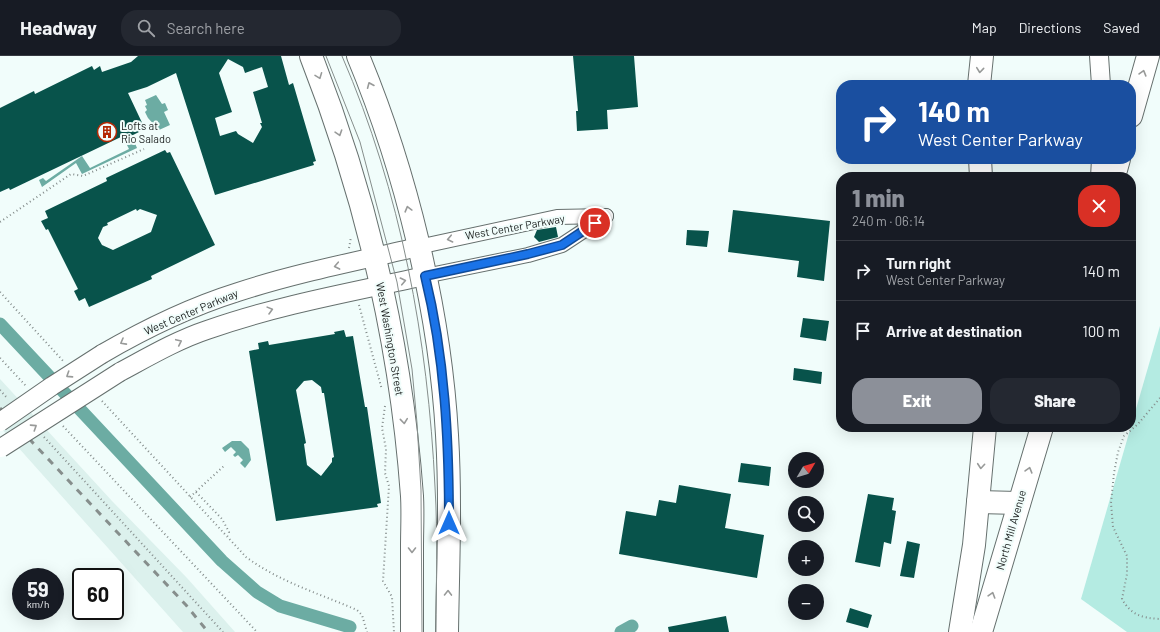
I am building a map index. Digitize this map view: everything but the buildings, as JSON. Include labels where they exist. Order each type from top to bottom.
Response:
[{"type":"main road","name":"West Washington Street","points":[[311,56],[332,109],[358,192],[381,286],[402,401],[412,497],[412,632]]},
{"type":"main road","points":[[358,56],[374,94],[399,175],[430,298],[447,435],[449,483],[447,632]]},
{"type":"main road","points":[[980,80],[982,56]]},
{"type":"main road","points":[[1136,98],[1148,56]]},
{"type":"main road","points":[[960,632],[974,546],[985,432]]},
{"type":"main road","name":"North Mill Avenue","points":[[981,632],[1040,432]]},
{"type":"main road","points":[[978,502],[1019,503]]},
{"type":"street","points":[[1099,56],[1101,80]]},
{"type":"street","name":"West Center Parkway","points":[[0,422],[102,354],[145,330],[215,299],[284,278],[557,217],[606,216],[562,245],[528,254],[278,308],[226,323],[186,339],[120,372],[1,448]]},
{"type":"path","points":[[0,222],[71,174],[83,176],[144,149]]},
{"type":"path","points":[[0,292],[69,366]]},
{"type":"path","points":[[359,305],[383,397]]},
{"type":"path","points":[[0,358],[31,392]]},
{"type":"path","points":[[0,390],[11,402]]},
{"type":"path","points":[[1136,426],[1160,398]]},
{"type":"path","points":[[100,400],[246,556],[262,568],[357,610],[362,615],[367,632]]},
{"type":"path","points":[[385,404],[382,428],[386,449],[385,473],[389,486],[383,581],[392,597],[394,632]]},
{"type":"path","points":[[62,425],[257,632]]},
{"type":"path","points":[[1129,432],[1124,436],[1116,459],[1111,503],[1113,527],[1127,556],[1127,574],[1122,599],[1128,609],[1136,615],[1160,619]]},
{"type":"path","points":[[43,436],[223,632]]},
{"type":"path","points":[[190,497],[225,465]]},
{"type":"path","points":[[196,492],[222,519],[229,532],[228,536]]},
{"type":"shaded area","points":[[156,95],[162,104],[165,103],[168,110],[164,112],[170,125],[159,130],[148,118],[145,112],[147,110],[145,106],[147,105],[145,100]]},
{"type":"shaded area","points":[[134,141],[137,148],[82,174],[76,163],[42,187],[39,180],[43,178],[46,181],[82,156],[90,168],[129,149],[127,145]]},
{"type":"shaded area","points":[[1160,326],[1160,632],[1127,632],[1081,599],[1129,432],[1136,432],[1136,409]]},
{"type":"shaded area","points":[[0,379],[112,501],[187,578],[235,632],[183,632],[0,427]]},
{"type":"shaded area","points":[[232,441],[241,441],[249,449],[251,460],[245,468],[240,463],[243,460],[238,455],[235,457],[233,455],[236,452],[231,447],[225,452],[222,448]]},
{"type":"waterway","points":[[0,324],[222,561],[257,592],[280,606],[350,627]]},
{"type":"waterway","points":[[621,632],[632,626]]},
{"type":"tram line","points":[[326,56],[360,142],[397,282],[412,369],[421,490],[422,632]]},
{"type":"tram line","points":[[342,56],[363,108],[396,213],[418,322],[426,377],[435,487],[437,541],[436,632]]},
{"type":"railway","points":[[0,408],[186,605],[208,632]]},
{"type":"place","name":"Lofts at Rio Salado","points":[[107,132]]},
{"type":"route","points":[[449,523],[449,483],[444,399],[430,298],[425,276],[528,254],[562,245],[595,223]]}]
